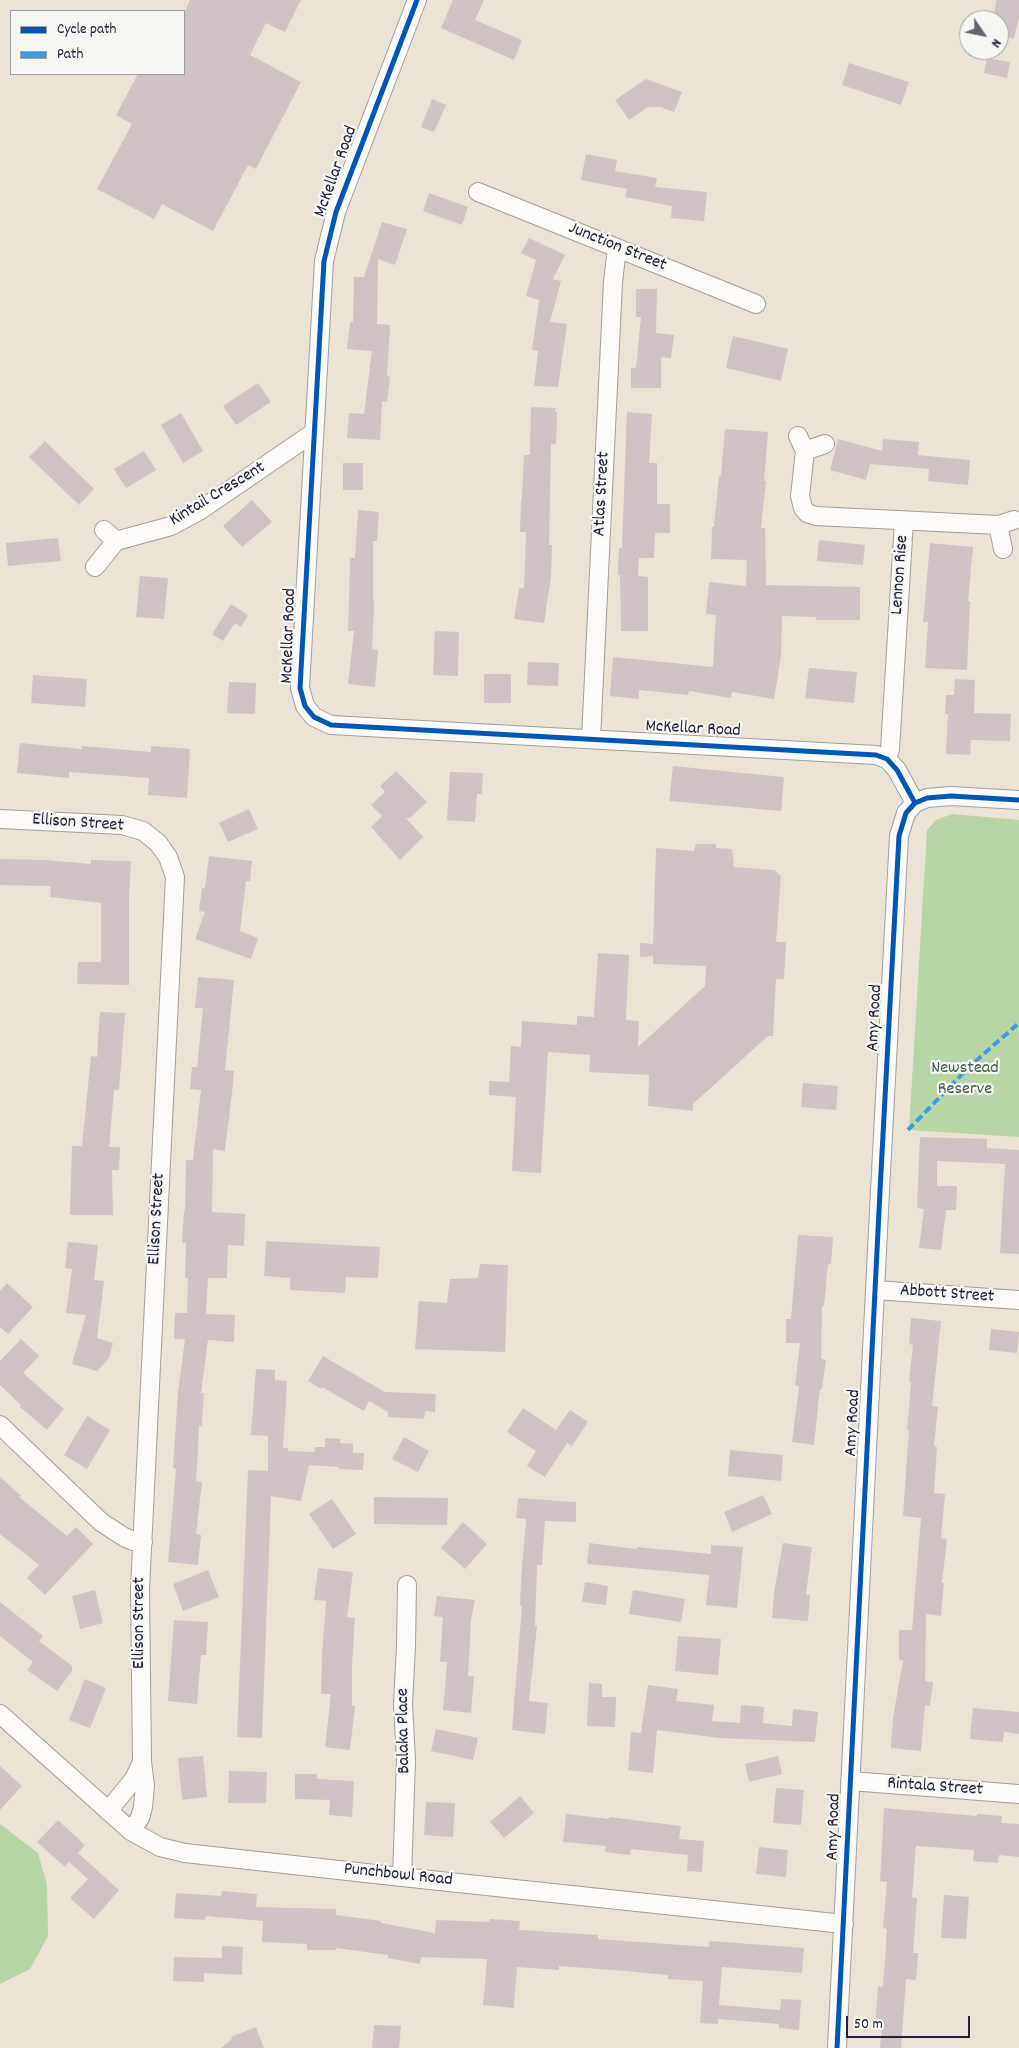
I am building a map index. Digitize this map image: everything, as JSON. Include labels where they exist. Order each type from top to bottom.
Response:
[{"type":"street","name":"McKellar Road","points":[[417,0],[336,212],[324,261],[300,688],[304,706],[314,717],[331,725],[861,753],[887,759]]},
{"type":"street","name":"Junction Street","points":[[478,192],[756,304]]},
{"type":"street","name":"Atlas Street","points":[[591,739],[616,249]]},
{"type":"street","name":"Kintail Crescent","points":[[95,567],[110,535],[171,526],[199,511],[313,433]]},
{"type":"street","name":"Lennon Rise","points":[[825,444],[801,444],[800,496],[803,508],[807,513],[816,516],[904,522],[890,740],[887,759]]},
{"type":"street","points":[[904,522],[1006,522],[1003,549]]},
{"type":"street","points":[[887,759],[897,770],[915,803],[927,798],[951,796],[1019,800]]},
{"type":"street","name":"Amy Road","points":[[837,2048],[897,860],[902,823],[906,813],[915,803]]},
{"type":"street","name":"Ellison Street","points":[[0,820],[122,825],[143,832],[158,843],[168,857],[175,877],[140,1589],[142,1762],[145,1786],[140,1818],[130,1831]]},
{"type":"street","name":"Abbott Street","points":[[875,1290],[1019,1300]]},
{"type":"street","points":[[0,1425],[101,1522],[124,1537],[133,1541],[143,1542]]},
{"type":"street","name":"Balaka Place","points":[[402,1877],[406,1760],[403,1704],[407,1584]]},
{"type":"street","name":"Punchbowl Road","points":[[0,1714],[130,1831],[160,1848],[185,1853],[844,1924]]},
{"type":"street","name":"Ellison Street","points":[[108,1811],[134,1779],[142,1762]]},
{"type":"street","name":"Rintala Street","points":[[850,1781],[1019,1794]]},
{"type":"green space","name":"Newstead Reserve","points":[[952,814],[1019,820],[1019,1137],[909,1130],[927,830],[936,820]]},
{"type":"green space","points":[[0,1824],[38,1853],[47,1885],[48,1936],[30,1969],[0,1984]]},
{"type":"building","points":[[190,0],[301,0],[285,32],[266,23],[250,55],[301,82],[256,169],[248,165],[213,231],[162,204],[154,219],[97,189],[132,124],[116,115],[137,75],[185,75],[185,12]]},
{"type":"building","points":[[453,0],[484,0],[475,20],[522,40],[514,60],[441,28]]},
{"type":"building","points":[[996,0],[1019,0],[1019,18],[1014,39],[1009,38],[1009,10],[995,10]]},
{"type":"building","points":[[987,60],[1010,62],[1007,78],[984,73]]},
{"type":"building","points":[[849,63],[909,82],[901,105],[842,85]]},
{"type":"building","points":[[646,79],[682,92],[674,112],[660,107],[648,107],[629,120],[615,100]]},
{"type":"building","points":[[432,99],[446,105],[434,132],[421,127]]},
{"type":"building","points":[[586,154],[617,160],[615,171],[657,178],[655,187],[707,192],[704,221],[671,218],[672,206],[625,197],[627,189],[581,180]]},
{"type":"building","points":[[429,193],[468,207],[462,225],[423,211]]},
{"type":"building","points":[[382,222],[407,229],[395,265],[378,259],[377,324],[390,325],[387,376],[390,377],[387,402],[382,401],[380,440],[347,438],[349,413],[364,414],[372,351],[347,349],[350,322],[353,322],[354,277],[364,277]]},
{"type":"building","points":[[529,238],[565,255],[553,279],[561,281],[550,322],[567,324],[558,387],[534,386],[538,351],[532,350],[539,300],[526,296],[536,260],[521,253]]},
{"type":"building","points":[[636,289],[657,289],[656,333],[674,335],[671,358],[661,357],[661,388],[631,388],[631,368],[636,368],[641,317],[636,317]]},
{"type":"building","points":[[733,336],[788,349],[781,381],[726,368]]},
{"type":"building","points":[[258,383],[271,402],[236,425],[223,406]]},
{"type":"building","points":[[531,407],[556,408],[555,412],[557,412],[556,444],[551,444],[549,545],[552,545],[551,577],[544,623],[514,619],[519,588],[524,588],[526,532],[520,532],[521,499],[524,455],[530,455]]},
{"type":"building","points":[[627,412],[652,414],[649,463],[657,463],[657,504],[670,504],[670,533],[655,533],[654,558],[639,558],[638,576],[648,577],[648,631],[621,631],[620,575],[618,575],[619,548],[622,548]]},
{"type":"building","points":[[181,413],[203,451],[183,463],[161,425]]},
{"type":"building","points":[[725,429],[768,432],[764,481],[766,481],[761,528],[765,528],[766,585],[860,587],[860,620],[816,620],[816,617],[782,616],[781,656],[774,699],[732,692],[731,698],[689,691],[688,695],[639,690],[639,699],[610,696],[613,657],[713,667],[716,615],[706,614],[709,582],[746,586],[747,560],[711,559],[712,527],[714,527],[719,476],[721,476]]},
{"type":"building","points":[[838,439],[882,451],[883,439],[919,442],[918,455],[970,460],[968,485],[928,481],[929,469],[870,464],[866,480],[830,470]]},
{"type":"building","points":[[45,441],[94,489],[79,505],[29,457]]},
{"type":"building","points":[[144,451],[156,470],[126,488],[114,469]]},
{"type":"building","points":[[343,463],[363,463],[363,490],[343,490]]},
{"type":"building","points":[[252,500],[272,522],[242,547],[223,526]]},
{"type":"building","points":[[358,510],[379,512],[377,541],[373,541],[374,602],[372,649],[378,650],[375,687],[348,684],[354,631],[348,631],[350,558],[355,558]]},
{"type":"building","points":[[58,538],[61,561],[8,566],[6,543]]},
{"type":"building","points":[[819,540],[865,545],[863,565],[817,561]]},
{"type":"building","points":[[930,543],[973,547],[968,601],[970,601],[967,670],[925,668],[928,622],[923,622]]},
{"type":"building","points":[[140,576],[168,578],[164,619],[136,617]]},
{"type":"building","points":[[231,604],[248,615],[241,627],[235,623],[223,641],[212,634]]},
{"type":"building","points":[[435,631],[459,632],[458,676],[433,675]]},
{"type":"building","points":[[528,662],[559,663],[558,686],[527,685]]},
{"type":"building","points":[[809,668],[857,672],[854,703],[805,698]]},
{"type":"building","points":[[484,674],[511,674],[511,703],[484,703]]},
{"type":"building","points":[[33,675],[87,679],[85,707],[31,703]]},
{"type":"building","points":[[955,679],[975,680],[974,713],[1011,714],[1010,741],[971,740],[970,755],[946,754],[948,714],[945,714],[946,695],[954,695]]},
{"type":"building","points":[[229,682],[256,683],[255,714],[227,713]]},
{"type":"building","points":[[20,743],[82,749],[82,746],[151,752],[151,746],[190,749],[187,798],[148,795],[149,778],[69,772],[69,778],[17,773]]},
{"type":"building","points":[[673,766],[784,777],[781,811],[669,801]]},
{"type":"building","points":[[396,771],[427,802],[410,818],[406,818],[423,837],[400,860],[371,827],[382,816],[371,805],[385,792],[380,786]]},
{"type":"building","points":[[450,772],[483,773],[482,794],[477,794],[475,822],[447,820]]},
{"type":"building","points":[[249,809],[258,829],[228,842],[219,823]]},
{"type":"building","points":[[696,844],[716,844],[716,848],[732,849],[734,867],[775,870],[781,876],[776,942],[786,942],[784,979],[776,979],[773,1036],[768,1036],[693,1104],[693,1111],[648,1106],[649,1075],[589,1072],[590,1055],[548,1052],[541,1173],[512,1171],[516,1097],[489,1095],[489,1081],[509,1082],[511,1046],[521,1047],[522,1021],[577,1025],[577,1016],[594,1017],[598,953],[629,955],[626,1020],[639,1021],[638,1047],[705,986],[706,966],[653,964],[653,956],[640,957],[640,943],[653,944],[656,848],[694,851]]},
{"type":"building","points":[[209,856],[252,861],[250,881],[246,881],[240,931],[258,938],[251,959],[195,939],[205,912],[199,911],[202,888],[205,888]]},
{"type":"building","points":[[0,859],[91,864],[91,860],[131,861],[129,985],[77,984],[78,962],[101,962],[101,903],[50,897],[51,886],[0,885]]},
{"type":"building","points":[[198,977],[234,980],[225,1070],[234,1071],[232,1093],[225,1151],[213,1149],[212,1212],[245,1214],[244,1246],[228,1245],[227,1278],[208,1278],[206,1314],[235,1315],[234,1342],[208,1340],[201,1393],[204,1393],[202,1426],[199,1426],[196,1481],[202,1482],[196,1534],[201,1535],[198,1565],[168,1562],[176,1469],[173,1468],[178,1392],[185,1339],[174,1339],[175,1313],[187,1313],[186,1243],[182,1243],[186,1160],[193,1160],[201,1090],[190,1089],[192,1067],[197,1067],[203,1008],[195,1008]]},
{"type":"building","points":[[100,1012],[125,1013],[119,1090],[114,1090],[109,1147],[120,1147],[119,1170],[112,1170],[113,1215],[70,1215],[72,1146],[82,1146],[91,1056],[97,1057]]},
{"type":"building","points":[[803,1083],[838,1086],[836,1110],[801,1107]]},
{"type":"building","points":[[920,1137],[987,1139],[987,1148],[1019,1150],[1019,1254],[1000,1253],[1005,1164],[937,1161],[937,1186],[957,1186],[956,1210],[946,1210],[941,1250],[919,1248],[924,1209],[917,1208]]},
{"type":"building","points":[[798,1235],[833,1237],[831,1264],[828,1264],[824,1306],[822,1306],[821,1359],[826,1360],[822,1389],[820,1389],[814,1445],[792,1442],[799,1386],[795,1385],[800,1343],[786,1343],[786,1319],[791,1319]]},
{"type":"building","points":[[266,1241],[380,1247],[378,1278],[346,1277],[345,1293],[290,1290],[290,1278],[264,1276]]},
{"type":"building","points":[[68,1242],[98,1245],[94,1280],[104,1281],[97,1338],[113,1343],[109,1358],[97,1371],[72,1364],[86,1315],[66,1313],[72,1269],[65,1268]]},
{"type":"building","points":[[480,1264],[508,1265],[505,1352],[415,1349],[419,1301],[447,1303],[450,1279],[478,1278]]},
{"type":"building","points":[[7,1283],[33,1307],[8,1334],[0,1327],[0,1291]]},
{"type":"building","points":[[911,1318],[941,1321],[932,1406],[938,1407],[934,1446],[937,1447],[934,1493],[945,1494],[941,1538],[947,1539],[942,1583],[944,1583],[941,1616],[926,1614],[925,1681],[933,1682],[930,1706],[925,1705],[921,1751],[891,1748],[893,1718],[903,1660],[899,1660],[899,1630],[912,1630],[921,1518],[903,1516],[909,1430],[907,1430],[911,1382],[909,1382],[913,1345],[909,1344]]},
{"type":"building","points":[[991,1329],[1019,1332],[1017,1353],[989,1350]]},
{"type":"building","points":[[21,1339],[39,1356],[23,1373],[64,1409],[47,1430],[20,1407],[21,1405],[0,1385],[0,1361]]},
{"type":"building","points":[[323,1356],[385,1392],[436,1394],[435,1412],[425,1411],[424,1419],[388,1417],[388,1412],[369,1401],[364,1411],[308,1381]]},
{"type":"building","points":[[256,1369],[275,1370],[275,1380],[287,1381],[283,1448],[288,1448],[288,1451],[314,1452],[315,1447],[325,1447],[325,1438],[341,1439],[340,1443],[353,1444],[353,1453],[364,1453],[363,1470],[309,1465],[301,1501],[271,1496],[262,1738],[237,1737],[248,1470],[268,1471],[268,1436],[251,1435]]},
{"type":"building","points":[[523,1408],[556,1430],[570,1410],[588,1422],[572,1446],[567,1443],[545,1477],[527,1466],[536,1451],[507,1432]]},
{"type":"building","points":[[87,1416],[110,1430],[87,1469],[64,1455]]},
{"type":"building","points":[[404,1437],[429,1451],[418,1472],[392,1459]]},
{"type":"building","points":[[730,1450],[783,1455],[781,1481],[728,1476]]},
{"type":"building","points":[[0,1477],[21,1496],[19,1497],[67,1536],[76,1527],[93,1544],[45,1595],[27,1578],[39,1565],[0,1534]]},
{"type":"building","points":[[763,1495],[772,1514],[732,1532],[724,1512]]},
{"type":"building","points":[[374,1497],[448,1498],[447,1525],[374,1524]]},
{"type":"building","points":[[518,1498],[576,1502],[576,1522],[545,1521],[542,1565],[537,1565],[535,1626],[537,1626],[529,1701],[548,1703],[545,1734],[512,1730],[522,1606],[520,1606],[521,1581],[526,1519],[516,1518]]},
{"type":"building","points":[[332,1499],[356,1534],[333,1549],[309,1514]]},
{"type":"building","points":[[463,1522],[487,1544],[465,1569],[441,1548]]},
{"type":"building","points":[[589,1543],[637,1549],[637,1547],[711,1554],[711,1545],[743,1547],[737,1608],[706,1605],[709,1575],[587,1564]]},
{"type":"building","points":[[783,1543],[812,1547],[806,1595],[810,1595],[808,1621],[772,1618],[774,1592]]},
{"type":"building","points":[[318,1568],[353,1572],[347,1617],[355,1618],[352,1706],[355,1706],[350,1750],[325,1747],[331,1694],[321,1694],[326,1601],[314,1600]]},
{"type":"building","points":[[208,1570],[219,1597],[183,1611],[173,1584]]},
{"type":"building","points":[[585,1582],[608,1586],[606,1605],[582,1602]]},
{"type":"building","points":[[95,1590],[103,1623],[80,1629],[72,1596]]},
{"type":"building","points":[[633,1590],[685,1599],[681,1622],[629,1614]]},
{"type":"building","points":[[437,1596],[475,1600],[471,1620],[468,1676],[474,1676],[471,1713],[443,1710],[447,1662],[440,1662],[443,1617],[434,1616]]},
{"type":"building","points":[[0,1602],[43,1636],[39,1641],[72,1666],[72,1671],[57,1691],[27,1670],[33,1662],[0,1636]]},
{"type":"building","points":[[174,1620],[208,1622],[206,1655],[201,1655],[197,1704],[168,1701]]},
{"type":"building","points":[[678,1636],[721,1639],[718,1675],[675,1671]]},
{"type":"building","points":[[85,1679],[106,1688],[90,1728],[69,1720]]},
{"type":"building","points":[[589,1683],[602,1684],[602,1697],[616,1697],[615,1727],[587,1726]]},
{"type":"building","points":[[648,1685],[678,1689],[676,1701],[714,1705],[712,1721],[740,1723],[741,1705],[764,1707],[763,1723],[792,1726],[793,1709],[818,1712],[815,1742],[720,1738],[657,1730],[653,1773],[628,1770],[631,1732],[641,1733]]},
{"type":"building","points":[[973,1708],[1019,1712],[1019,1734],[1004,1732],[1003,1742],[970,1739]]},
{"type":"building","points":[[436,1729],[478,1738],[473,1760],[431,1751]]},
{"type":"building","points":[[203,1756],[207,1797],[182,1800],[178,1758]]},
{"type":"building","points":[[778,1756],[782,1774],[749,1782],[745,1764]]},
{"type":"building","points":[[0,1766],[22,1786],[0,1810]]},
{"type":"building","points":[[229,1771],[267,1772],[266,1803],[228,1803]]},
{"type":"building","points":[[295,1774],[317,1774],[317,1779],[354,1781],[352,1817],[329,1815],[330,1800],[295,1799]]},
{"type":"building","points":[[776,1788],[804,1790],[801,1825],[773,1823]]},
{"type":"building","points":[[520,1796],[534,1813],[504,1838],[490,1822]]},
{"type":"building","points":[[426,1802],[455,1803],[453,1837],[424,1835]]},
{"type":"building","points":[[884,1808],[977,1816],[977,1814],[1002,1816],[1001,1823],[1019,1824],[1019,1857],[999,1855],[998,1863],[973,1861],[974,1850],[916,1846],[912,1897],[917,1898],[913,1953],[918,1953],[916,1980],[906,1979],[901,2048],[880,2048],[882,2024],[875,2024],[878,1986],[883,1987],[887,1929],[883,1928],[887,1882],[880,1881]]},
{"type":"building","points":[[566,1814],[681,1826],[679,1839],[704,1841],[702,1872],[687,1871],[688,1855],[631,1849],[630,1855],[605,1852],[606,1846],[563,1842]]},
{"type":"building","points":[[58,1820],[85,1845],[78,1853],[119,1890],[94,1919],[70,1898],[88,1879],[69,1862],[65,1867],[37,1842]]},
{"type":"building","points":[[759,1847],[788,1850],[786,1877],[756,1874]]},
{"type":"building","points":[[222,1891],[257,1894],[256,1907],[336,1909],[336,1915],[381,1921],[381,1923],[435,1933],[436,1920],[489,1922],[490,1919],[520,1921],[519,1930],[598,1935],[598,1939],[709,1947],[709,1941],[804,1948],[802,1973],[722,1967],[719,2005],[780,2010],[781,1999],[801,2000],[799,2030],[779,2028],[779,2024],[718,2019],[718,2024],[700,2023],[703,1981],[668,1979],[668,1975],[613,1970],[559,1966],[559,1970],[517,1967],[514,2008],[483,2005],[487,1959],[421,1957],[420,1964],[388,1958],[388,1955],[336,1948],[336,1950],[307,1950],[307,1944],[262,1942],[263,1921],[206,1916],[205,1920],[174,1918],[176,1893],[221,1896]]},
{"type":"building","points":[[944,1895],[969,1897],[966,1939],[941,1938]]},
{"type":"building","points":[[222,1946],[243,1947],[242,1975],[204,1973],[204,1982],[173,1981],[174,1957],[222,1958]]},
{"type":"building","points":[[374,2025],[401,2026],[399,2048],[372,2048]]},
{"type":"building","points":[[256,2027],[264,2048],[221,2048],[232,2039],[231,2037]]},
{"type":"marked path","points":[[908,1130],[970,1066],[1019,1023]]},
{"type":"cycle path","points":[[417,0],[336,212],[324,261],[300,688],[305,706],[314,717],[331,725],[876,755],[887,759],[897,770],[915,803]]},
{"type":"cycle path","points":[[837,2048],[899,836],[906,813],[915,803],[927,798],[951,796],[1019,800]]}]
